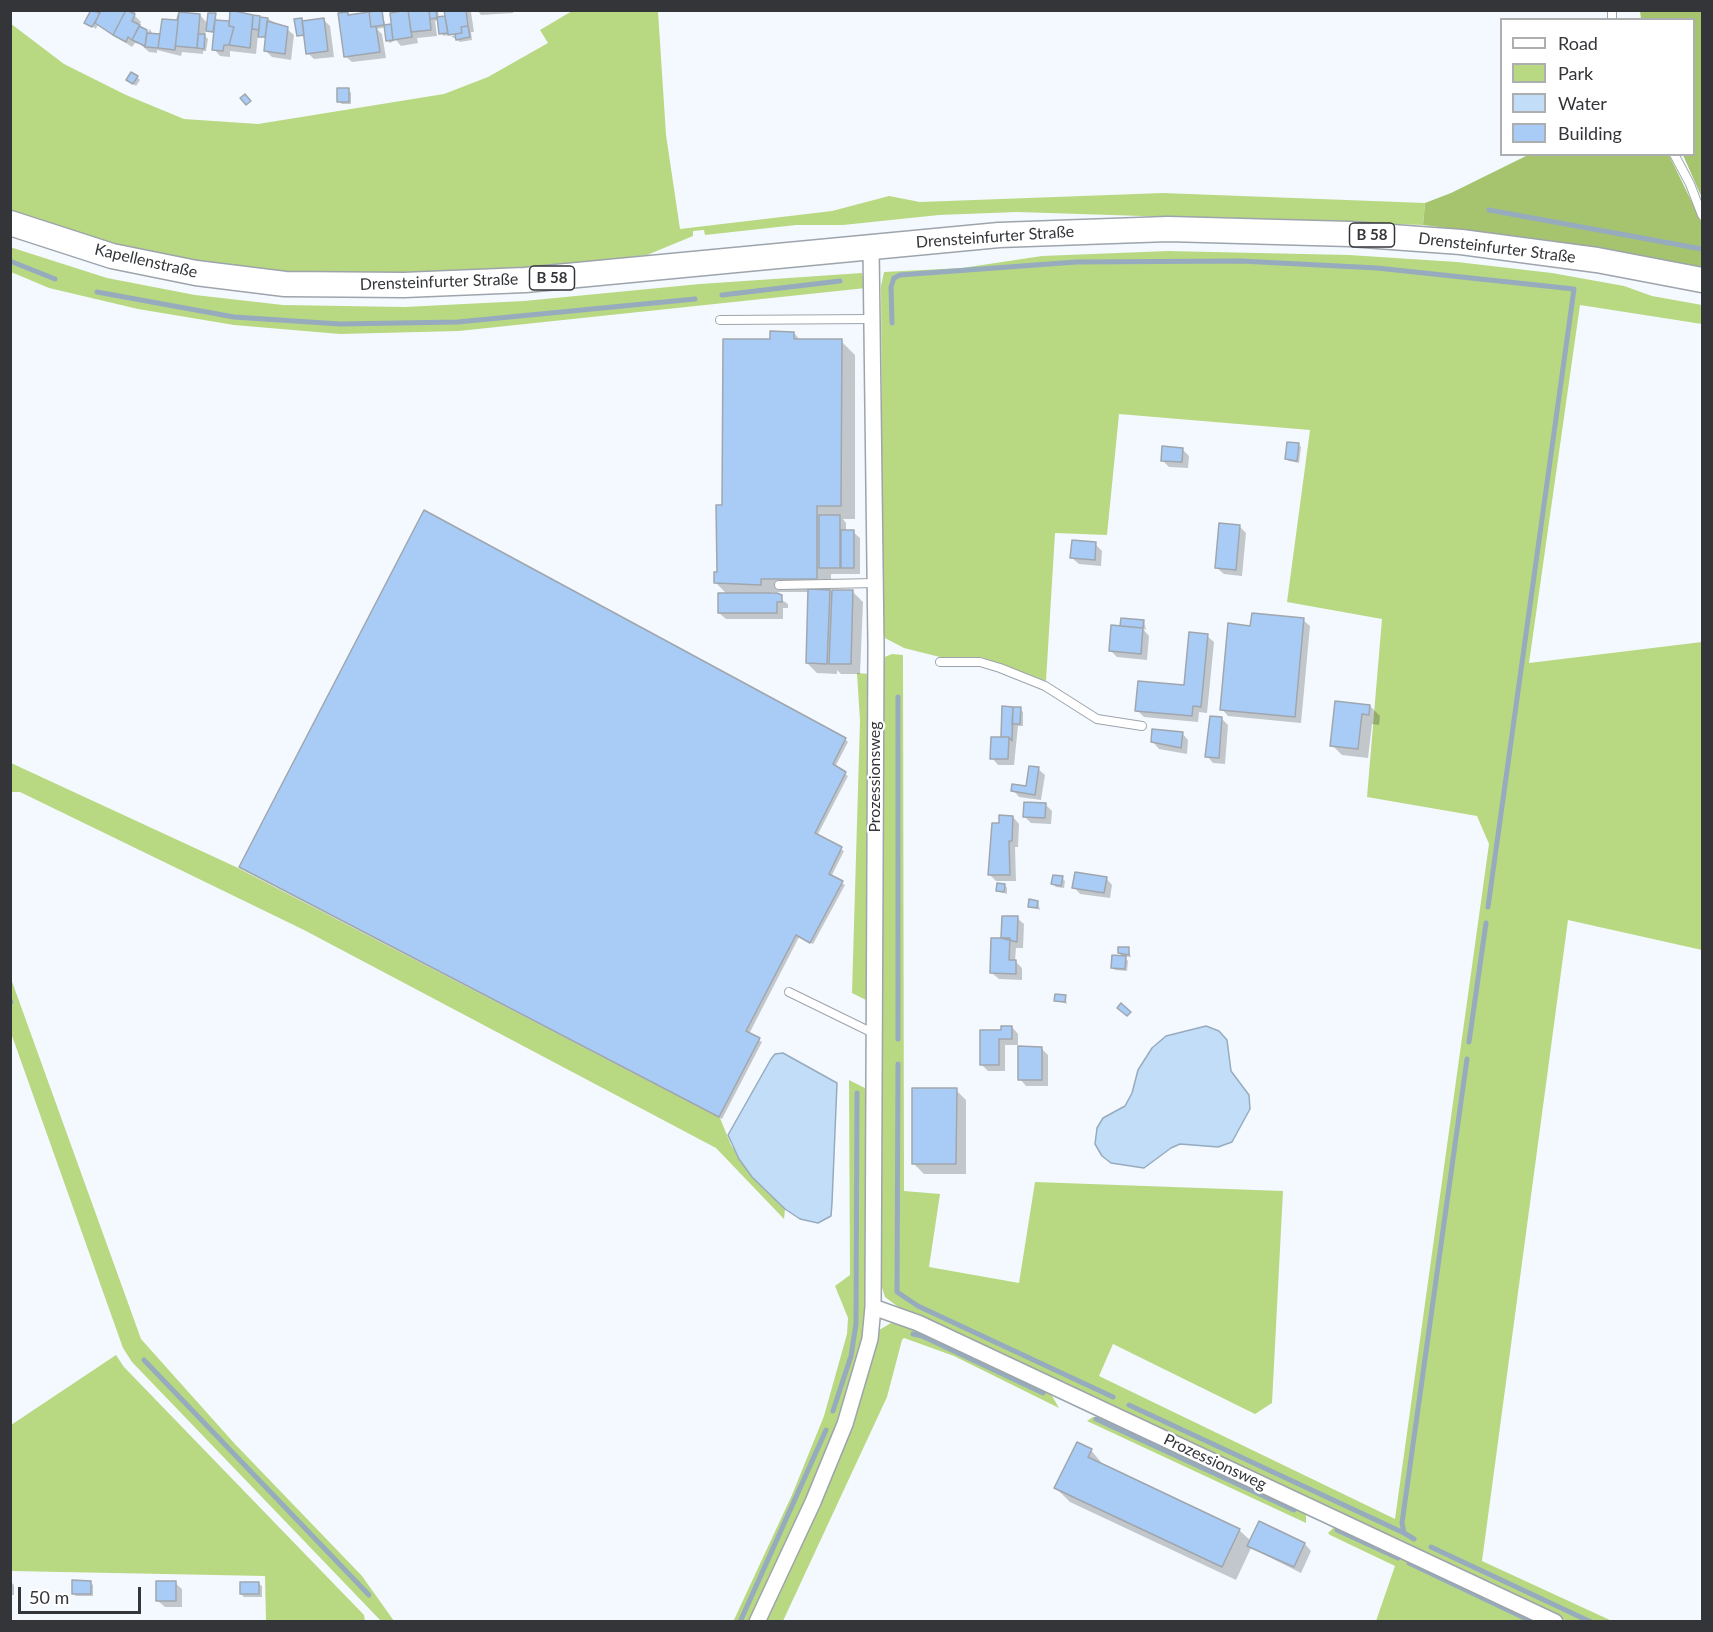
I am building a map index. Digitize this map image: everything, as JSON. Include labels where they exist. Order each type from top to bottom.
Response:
[{"type":"main road","name":"Kapellenstraße","points":[[10,223],[112,255],[196,273],[285,284]]},
{"type":"main road","name":"Drensteinfurter Straße","points":[[285,284],[404,285],[525,280],[871,247],[1097,230],[1168,229],[1339,233],[1461,242],[1597,260],[1702,280]]},
{"type":"street","name":"Prozessionsweg","points":[[757,1622],[813,1502],[845,1424],[870,1339],[873,1307],[875,583],[871,247]]},
{"type":"street","name":"Prozessionsweg","points":[[873,1307],[918,1323],[1555,1622]]},
{"type":"lane","points":[[1675,156],[1690,184],[1702,215]]},
{"type":"lane","points":[[720,320],[873,319]]},
{"type":"lane","points":[[779,585],[875,583]]},
{"type":"lane","points":[[940,662],[980,662],[1000,668],[1046,686],[1097,719],[1142,726]]},
{"type":"lane","points":[[789,992],[875,1034]]},
{"type":"green space","points":[[572,11],[658,11],[666,135],[680,229],[832,211],[889,196],[920,202],[1163,193],[1425,203],[1423,225],[1017,212],[939,215],[843,225],[796,225],[705,235],[704,230],[693,231],[693,236],[647,255],[526,270],[403,277],[286,274],[198,265],[114,248],[11,215],[10,23],[64,64],[126,95],[184,119],[258,124],[444,94],[488,77],[548,43],[540,30]]},
{"type":"green space","points":[[1640,11],[1702,11],[1702,198],[1683,156],[1695,156],[1695,18],[1641,18]]},
{"type":"green space","points":[[1526,156],[1669,156],[1702,223],[1702,268],[1554,241],[1423,225],[1425,203],[1451,193]]},
{"type":"green space","points":[[10,247],[107,278],[195,295],[283,305],[405,307],[524,301],[700,284],[862,273],[866,288],[459,331],[340,334],[234,325],[138,309],[49,288],[11,272]]},
{"type":"green space","points":[[1168,251],[1349,255],[1457,262],[1552,273],[1624,286],[1652,296],[1702,305],[1702,324],[1580,305],[1529,663],[1702,642],[1702,950],[1568,920],[1482,1561],[1612,1621],[1567,1621],[901,1309],[885,1297],[880,1281],[882,658],[892,654],[903,655],[904,1191],[940,1194],[929,1267],[1019,1283],[1035,1182],[1283,1191],[1272,1403],[1255,1414],[1113,1344],[1099,1376],[1395,1519],[1489,844],[1477,816],[1367,797],[1382,619],[1287,602],[1310,430],[1119,414],[1107,535],[1055,533],[1046,681],[981,657],[940,657],[904,648],[883,637],[881,286],[884,272],[962,268],[1042,256]]},
{"type":"green space","points":[[857,673],[869,674],[868,1001],[852,993],[860,721]]},
{"type":"green space","points":[[11,763],[236,867],[720,1118],[731,1145],[752,1177],[785,1209],[784,1219],[716,1148],[304,930],[20,792],[11,792]]},
{"type":"green space","points":[[10,976],[141,1339],[234,1443],[362,1576],[394,1621],[381,1621],[132,1362],[123,1348],[11,1033]]},
{"type":"green space","points":[[849,1080],[865,1088],[865,1326],[840,1419],[808,1499],[750,1621],[733,1622],[792,1495],[824,1416],[847,1334],[848,1318],[835,1286],[850,1275]]},
{"type":"green space","points":[[891,1323],[917,1328],[1043,1387],[1051,1394],[1059,1408],[954,1356],[904,1338],[887,1397],[783,1621],[763,1622],[879,1330]]},
{"type":"green space","points":[[116,1355],[124,1367],[364,1615],[365,1621],[266,1621],[265,1576],[11,1571],[11,1425]]},
{"type":"green space","points":[[1093,1417],[1108,1418],[1301,1509],[1306,1515],[1306,1523],[1087,1421]]},
{"type":"green space","points":[[1340,1526],[1545,1621],[1376,1621],[1395,1566],[1328,1533],[1334,1527]]},
{"type":"water","points":[[1206,1026],[1219,1031],[1227,1040],[1231,1071],[1249,1095],[1250,1109],[1232,1142],[1218,1147],[1180,1144],[1144,1168],[1111,1163],[1102,1156],[1095,1144],[1097,1128],[1103,1118],[1125,1106],[1132,1093],[1138,1070],[1152,1048],[1166,1036]]},
{"type":"water","points":[[783,1053],[837,1083],[831,1216],[818,1223],[800,1219],[785,1209],[752,1177],[739,1159],[728,1135],[771,1059],[775,1054]]},
{"type":"building","points":[[91,10],[100,13],[92,27],[84,23]]},
{"type":"building","points":[[101,10],[126,10],[113,35],[95,23]]},
{"type":"building","points":[[126,10],[135,14],[132,21],[140,25],[132,40],[128,37],[126,42],[113,35]]},
{"type":"building","points":[[230,10],[253,15],[250,48],[229,45],[234,27],[229,26]]},
{"type":"building","points":[[382,10],[384,25],[371,27],[369,12]]},
{"type":"building","points":[[408,10],[412,37],[393,40],[390,13]]},
{"type":"building","points":[[408,10],[429,10],[431,30],[411,32]]},
{"type":"building","points":[[429,10],[436,10],[437,18],[430,19]]},
{"type":"building","points":[[444,10],[466,10],[468,26],[461,27],[462,33],[448,35]]},
{"type":"building","points":[[179,12],[175,50],[158,48],[162,19],[177,20]]},
{"type":"building","points":[[179,12],[200,14],[197,48],[175,46]]},
{"type":"building","points":[[348,12],[348,15],[369,12],[371,27],[376,26],[380,52],[344,57],[338,13]]},
{"type":"building","points":[[208,13],[216,13],[213,32],[206,31]]},
{"type":"building","points":[[253,15],[260,16],[259,30],[252,29]]},
{"type":"building","points":[[445,16],[448,33],[439,34],[437,17]]},
{"type":"building","points":[[260,17],[268,18],[265,37],[258,37]]},
{"type":"building","points":[[302,18],[304,35],[297,36],[294,19]]},
{"type":"building","points":[[324,18],[328,51],[306,54],[302,21]]},
{"type":"building","points":[[215,20],[229,21],[229,26],[234,27],[229,45],[224,45],[223,51],[212,50]]},
{"type":"building","points":[[267,21],[288,27],[285,54],[264,51]]},
{"type":"building","points":[[391,24],[393,40],[386,41],[384,25]]},
{"type":"building","points":[[139,26],[147,30],[145,46],[132,40]]},
{"type":"building","points":[[468,26],[470,37],[456,40],[455,34],[462,33],[461,27]]},
{"type":"building","points":[[147,33],[160,34],[158,48],[145,47]]},
{"type":"building","points":[[198,34],[205,34],[204,49],[197,48]]},
{"type":"building","points":[[131,72],[138,76],[133,84],[126,80]]},
{"type":"building","points":[[337,88],[349,88],[349,102],[337,102]]},
{"type":"building","points":[[245,94],[251,101],[246,105],[240,98]]},
{"type":"building","points":[[770,331],[794,332],[794,339],[842,339],[841,506],[817,506],[817,579],[761,579],[761,585],[714,583],[714,572],[717,572],[716,505],[722,505],[723,339],[770,339]]},
{"type":"building","points":[[1287,442],[1299,443],[1297,461],[1285,459]]},
{"type":"building","points":[[1162,446],[1183,448],[1182,462],[1161,461]]},
{"type":"building","points":[[424,510],[846,738],[833,764],[846,772],[815,833],[842,847],[829,874],[843,881],[810,943],[796,935],[746,1031],[760,1038],[719,1117],[239,867]]},
{"type":"building","points":[[819,515],[840,515],[840,568],[819,568]]},
{"type":"building","points":[[1219,523],[1240,525],[1236,570],[1215,568]]},
{"type":"building","points":[[841,530],[854,530],[854,568],[841,568]]},
{"type":"building","points":[[1072,540],[1096,542],[1095,560],[1070,558]]},
{"type":"building","points":[[808,589],[830,590],[827,664],[806,663]]},
{"type":"building","points":[[832,590],[853,590],[851,664],[829,664]]},
{"type":"building","points":[[718,593],[777,593],[782,595],[782,602],[777,602],[777,613],[718,613]]},
{"type":"building","points":[[1252,613],[1304,618],[1295,717],[1220,710],[1228,623],[1250,626]]},
{"type":"building","points":[[1121,618],[1144,620],[1143,628],[1120,626]]},
{"type":"building","points":[[1111,625],[1143,628],[1141,654],[1109,651]]},
{"type":"building","points":[[1189,632],[1208,634],[1201,707],[1193,706],[1192,716],[1135,711],[1138,681],[1184,685]]},
{"type":"building","points":[[1335,701],[1370,705],[1369,715],[1362,714],[1358,749],[1330,746]]},
{"type":"building","points":[[1002,706],[1013,707],[1012,741],[1009,737],[1001,737]]},
{"type":"building","points":[[1013,707],[1021,707],[1020,724],[1012,724]]},
{"type":"building","points":[[1210,716],[1222,717],[1219,758],[1205,757]]},
{"type":"building","points":[[1152,729],[1183,732],[1181,748],[1151,742]]},
{"type":"building","points":[[991,737],[1009,737],[1008,759],[990,759]]},
{"type":"building","points":[[1029,766],[1039,767],[1035,795],[1011,791],[1012,784],[1026,786]]},
{"type":"building","points":[[1024,802],[1046,803],[1045,818],[1023,817]]},
{"type":"building","points":[[999,815],[1013,816],[1012,841],[1009,841],[1010,875],[988,875],[992,823],[999,823]]},
{"type":"building","points":[[1075,872],[1107,877],[1104,893],[1072,888]]},
{"type":"building","points":[[1053,875],[1063,876],[1061,886],[1051,884]]},
{"type":"building","points":[[997,883],[1005,884],[1004,892],[996,891]]},
{"type":"building","points":[[1029,899],[1038,901],[1037,908],[1028,907]]},
{"type":"building","points":[[1002,916],[1018,916],[1017,942],[1001,938]]},
{"type":"building","points":[[991,938],[1010,938],[1009,960],[1016,960],[1016,974],[990,973]]},
{"type":"building","points":[[1118,947],[1129,947],[1129,955],[1118,953]]},
{"type":"building","points":[[1112,955],[1126,956],[1125,969],[1111,968]]},
{"type":"building","points":[[1055,994],[1066,995],[1065,1002],[1054,1001]]},
{"type":"building","points":[[1121,1003],[1131,1012],[1127,1016],[1117,1008]]},
{"type":"building","points":[[1001,1026],[1012,1026],[1012,1039],[999,1039],[999,1065],[980,1065],[980,1030],[1001,1030]]},
{"type":"building","points":[[1018,1046],[1042,1047],[1042,1080],[1018,1080]]},
{"type":"building","points":[[912,1088],[957,1088],[956,1164],[912,1164]]},
{"type":"building","points":[[1077,1442],[1092,1449],[1088,1457],[1240,1529],[1222,1567],[1054,1488]]},
{"type":"building","points":[[1259,1521],[1305,1543],[1294,1567],[1247,1546]]},
{"type":"building","points":[[72,1580],[91,1581],[91,1594],[72,1594]]},
{"type":"building","points":[[156,1581],[176,1581],[176,1601],[156,1601]]},
{"type":"building","points":[[240,1582],[259,1582],[259,1594],[240,1594]]},
{"type":"waterway","points":[[1489,210],[1702,249]]},
{"type":"waterway","points":[[10,261],[55,279]]},
{"type":"waterway","points":[[892,323],[891,287],[894,278],[900,275],[1076,262],[1241,261],[1377,268],[1574,289],[1488,907]]},
{"type":"waterway","points":[[722,295],[840,281]]},
{"type":"waterway","points":[[97,292],[234,317],[340,324],[458,322],[695,299]]},
{"type":"waterway","points":[[898,697],[898,1039]]},
{"type":"waterway","points":[[1469,1042],[1486,923]]},
{"type":"waterway","points":[[1414,1539],[1404,1533],[1402,1523],[1467,1059]]},
{"type":"waterway","points":[[898,1064],[897,1292],[918,1306],[1113,1397]]},
{"type":"waterway","points":[[833,1411],[851,1356],[856,1324],[857,1093]]},
{"type":"waterway","points":[[913,1334],[922,1336],[1043,1393]]},
{"type":"waterway","points":[[144,1360],[369,1595]]},
{"type":"waterway","points":[[1129,1405],[1404,1533]]},
{"type":"waterway","points":[[1096,1419],[1294,1510]]},
{"type":"waterway","points":[[740,1622],[826,1430]]},
{"type":"waterway","points":[[1337,1530],[1398,1558]]},
{"type":"waterway","points":[[1431,1547],[1591,1622]]},
{"type":"waterway","points":[[1409,1563],[1533,1622]]}]
